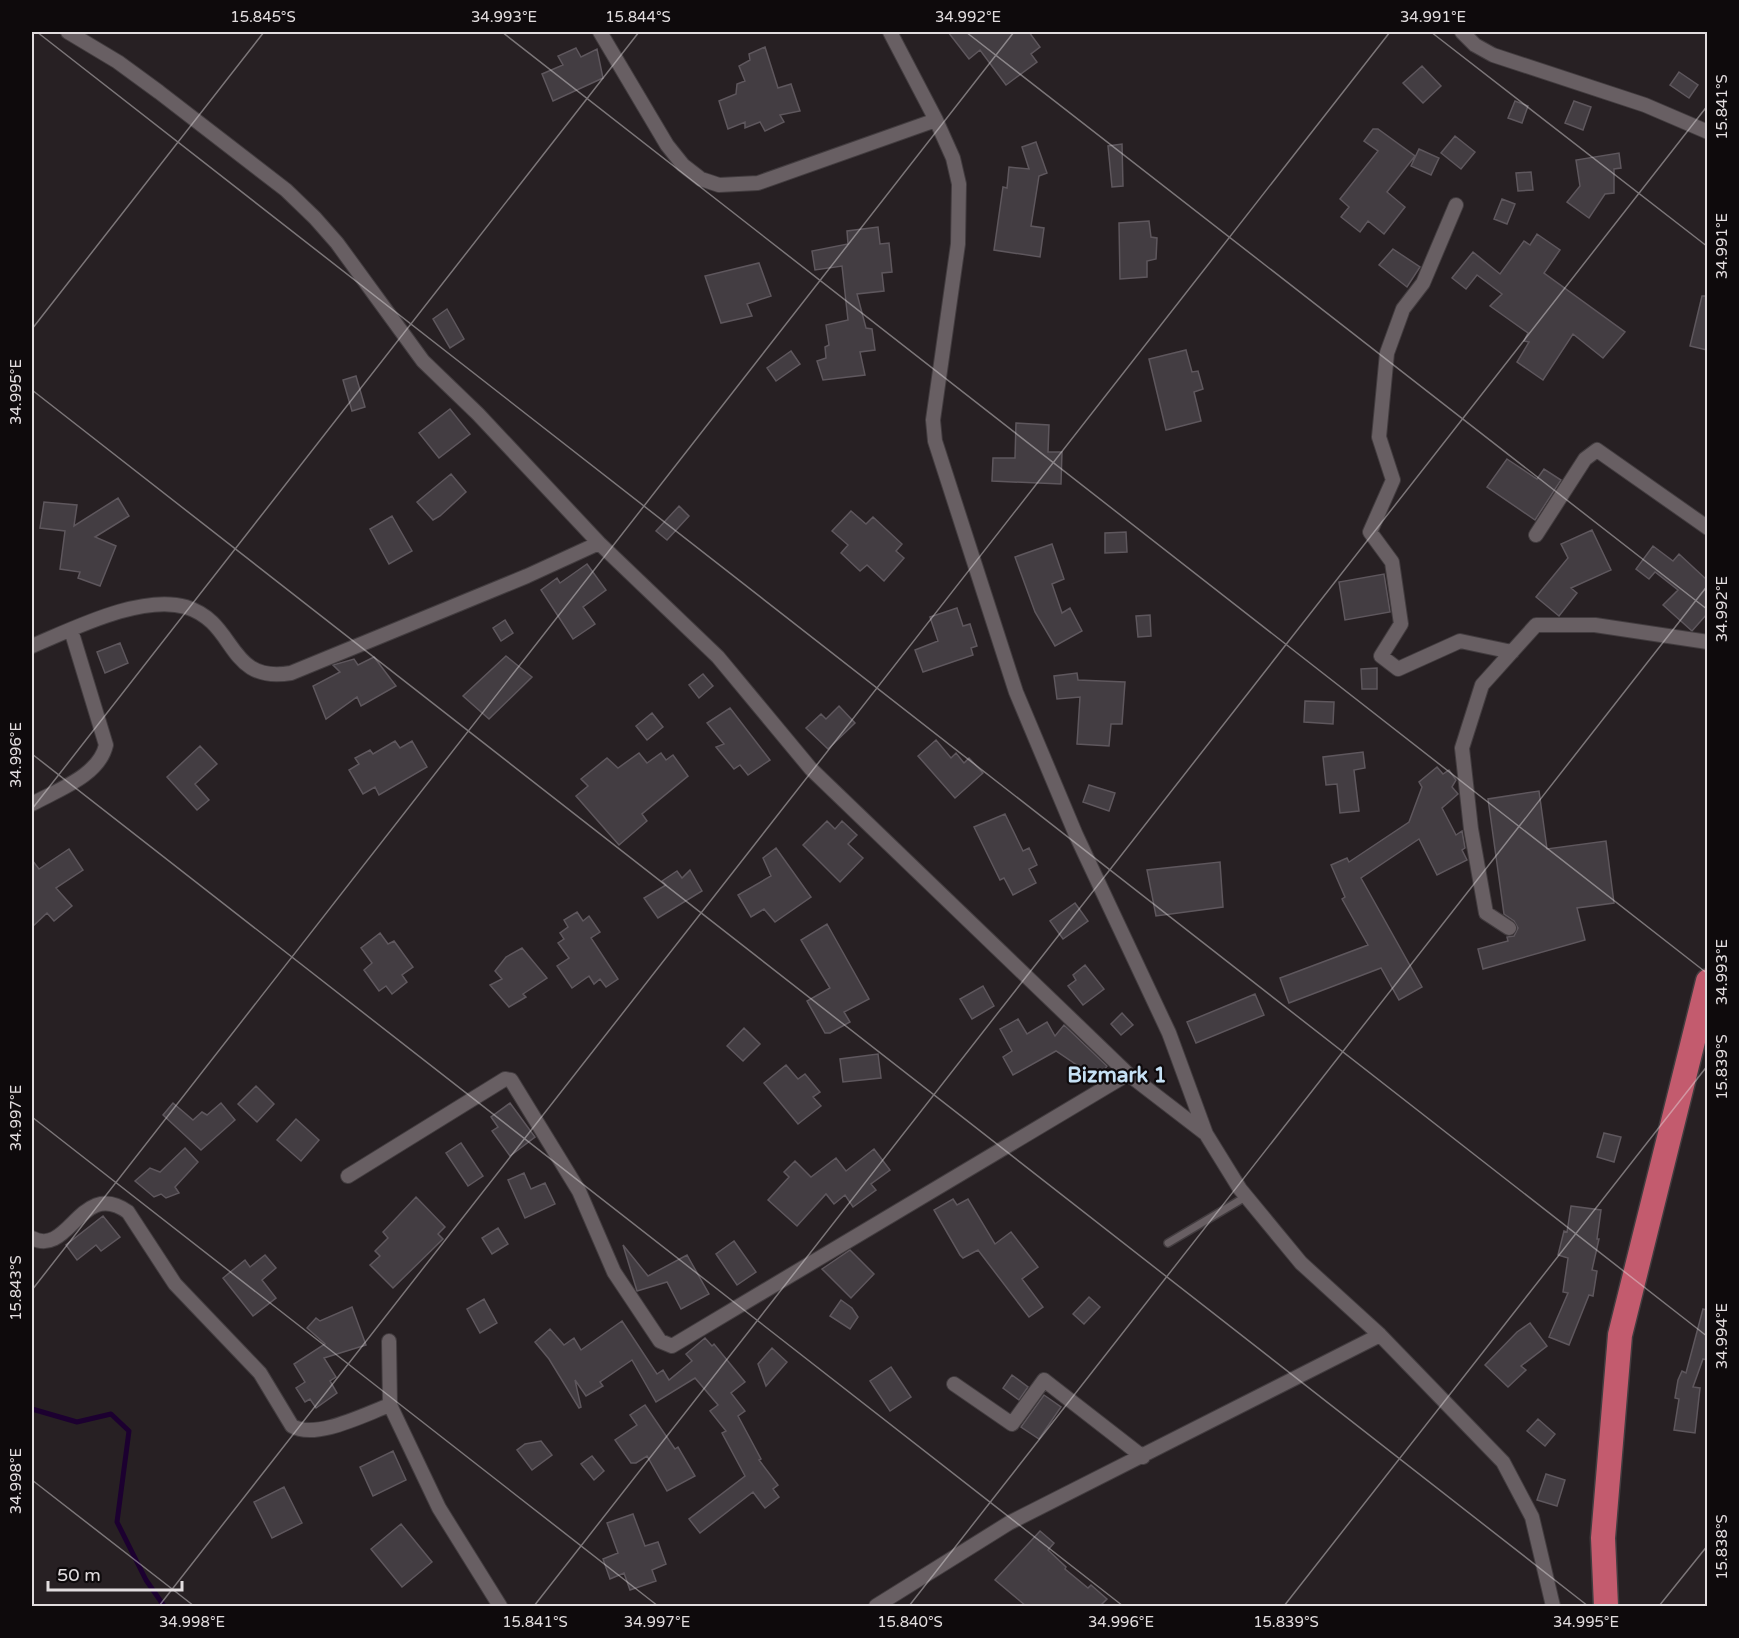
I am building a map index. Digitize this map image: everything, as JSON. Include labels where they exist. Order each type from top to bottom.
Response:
[{"type":"highway","points":[[1606,1606],[1603,1538],[1620,1335],[1707,981]]},
{"type":"street","points":[[68,32],[118,62],[159,92],[286,190],[315,218],[337,243],[423,361],[478,414],[599,543],[718,657],[811,769],[1128,1074],[1206,1134]]},
{"type":"street","points":[[600,32],[667,145],[683,165],[701,179],[719,185],[758,183],[936,120]]},
{"type":"street","points":[[890,32],[936,120],[953,158],[959,184],[961,211],[933,420],[935,441],[1016,692],[1076,835],[1180,1059],[1206,1134],[1246,1196],[1300,1263],[1380,1335],[1503,1462],[1532,1518],[1552,1606]]},
{"type":"street","points":[[1462,32],[1475,45],[1493,55],[1645,105],[1707,132]]},
{"type":"street","points":[[1456,205],[1423,283],[1403,309],[1387,353],[1379,438],[1393,480],[1370,532],[1392,562],[1401,624],[1381,656],[1398,669],[1460,641],[1512,652]]},
{"type":"street","points":[[1536,535],[1585,459],[1597,450],[1707,528]]},
{"type":"street","points":[[32,646],[71,630],[140,607],[168,604],[186,607],[203,615],[218,627],[242,662],[256,672],[272,676],[291,673],[527,576],[599,543]]},
{"type":"street","points":[[1509,928],[1486,913],[1471,829],[1462,748],[1482,686],[1536,625],[1595,625],[1707,642]]},
{"type":"street","points":[[32,804],[86,774],[104,755],[106,745],[104,732],[71,630]]},
{"type":"street","points":[[348,1176],[505,1079],[512,1080],[579,1191],[615,1272],[660,1341],[672,1346],[1128,1074]]},
{"type":"street","points":[[32,1238],[40,1242],[50,1241],[90,1207],[104,1202],[118,1204],[134,1220],[175,1284],[260,1373],[286,1421],[292,1426],[299,1430],[315,1431],[390,1405]]},
{"type":"street","points":[[876,1606],[1010,1523],[1380,1335]]},
{"type":"street","points":[[389,1341],[390,1405],[439,1508],[500,1606]]},
{"type":"street","points":[[954,1384],[1012,1424],[1044,1380],[1143,1457]]},
{"type":"lane","points":[[1168,1243],[1246,1196]]},
{"type":"building","points":[[948,32],[1029,32],[1040,47],[1031,54],[1037,62],[1006,85],[980,50],[969,59]]},
{"type":"building","points":[[765,47],[778,88],[791,84],[800,111],[780,115],[784,122],[765,131],[760,122],[745,128],[745,122],[728,129],[719,101],[736,94],[737,84],[745,81],[739,66],[750,60],[749,54]]},
{"type":"building","points":[[576,48],[581,57],[597,49],[603,78],[553,101],[542,74],[563,65],[558,56]]},
{"type":"building","points":[[1422,66],[1441,86],[1423,103],[1403,83]]},
{"type":"building","points":[[1679,72],[1698,85],[1689,98],[1670,85]]},
{"type":"building","points":[[1515,101],[1528,106],[1522,123],[1508,118]]},
{"type":"building","points":[[1574,101],[1591,107],[1583,130],[1565,123]]},
{"type":"building","points":[[1373,129],[1378,129],[1415,156],[1387,192],[1405,207],[1384,234],[1368,221],[1360,232],[1341,217],[1349,207],[1340,199],[1378,151],[1364,141]]},
{"type":"building","points":[[1455,136],[1475,152],[1461,169],[1441,153]]},
{"type":"building","points":[[1036,142],[1047,173],[1039,176],[1031,226],[1044,228],[1040,257],[994,250],[1003,187],[1007,188],[1009,167],[1029,169],[1022,147]]},
{"type":"building","points":[[1122,144],[1123,186],[1112,187],[1108,146]]},
{"type":"building","points":[[1419,149],[1439,158],[1431,175],[1411,166]]},
{"type":"building","points":[[1619,153],[1621,168],[1614,169],[1614,193],[1605,194],[1589,218],[1567,202],[1580,186],[1576,160]]},
{"type":"building","points":[[1531,172],[1533,190],[1518,191],[1516,173]]},
{"type":"building","points":[[1502,199],[1515,204],[1507,224],[1494,219]]},
{"type":"building","points":[[1149,221],[1151,237],[1157,238],[1156,259],[1147,261],[1147,277],[1120,279],[1119,223]]},
{"type":"building","points":[[878,227],[880,244],[889,243],[892,272],[882,273],[884,291],[857,294],[866,328],[872,329],[875,350],[860,352],[865,375],[823,380],[817,361],[826,358],[825,347],[829,345],[826,325],[848,320],[842,266],[815,270],[812,251],[848,244],[847,231]]},
{"type":"building","points":[[1537,234],[1560,250],[1544,273],[1625,332],[1603,358],[1573,334],[1543,380],[1517,362],[1529,342],[1524,341],[1528,333],[1490,306],[1502,294],[1477,275],[1466,289],[1452,278],[1473,252],[1500,274],[1524,241],[1530,245]]},
{"type":"building","points":[[1393,249],[1420,267],[1407,287],[1379,265]]},
{"type":"building","points":[[759,263],[771,296],[747,304],[752,316],[721,323],[705,276]]},
{"type":"building","points":[[1702,296],[1707,296],[1707,350],[1690,346]]},
{"type":"building","points":[[447,309],[464,339],[450,348],[433,319]]},
{"type":"building","points":[[1186,350],[1192,372],[1198,371],[1203,389],[1194,392],[1201,421],[1166,430],[1149,359]]},
{"type":"building","points":[[791,351],[800,364],[776,381],[767,368]]},
{"type":"building","points":[[356,376],[365,407],[352,411],[343,380]]},
{"type":"building","points":[[450,409],[470,434],[439,458],[419,433]]},
{"type":"building","points":[[1016,423],[1049,425],[1048,452],[1062,452],[1061,484],[992,481],[993,458],[1015,458]]},
{"type":"building","points":[[1507,459],[1537,479],[1544,469],[1561,480],[1535,520],[1487,487]]},
{"type":"building","points":[[451,474],[466,492],[433,520],[417,502]]},
{"type":"building","points":[[118,498],[129,516],[95,537],[116,546],[100,586],[78,578],[80,572],[60,569],[65,531],[40,528],[44,502],[77,505],[74,526]]},
{"type":"building","points":[[679,506],[689,516],[667,540],[656,531]]},
{"type":"building","points":[[851,511],[866,524],[873,517],[902,544],[896,551],[904,558],[884,581],[867,565],[860,571],[841,553],[848,545],[832,531]]},
{"type":"building","points":[[392,516],[412,551],[389,564],[370,529]]},
{"type":"building","points":[[1592,530],[1611,570],[1571,588],[1577,593],[1559,616],[1536,597],[1568,558],[1561,544]]},
{"type":"building","points":[[1126,532],[1127,552],[1105,553],[1105,533]]},
{"type":"building","points":[[1052,544],[1064,579],[1052,584],[1062,613],[1070,608],[1082,631],[1055,646],[1035,612],[1015,557]]},
{"type":"building","points":[[1653,546],[1673,561],[1679,554],[1707,580],[1707,614],[1692,631],[1663,605],[1678,590],[1655,572],[1649,579],[1636,569]]},
{"type":"building","points":[[587,564],[606,590],[583,607],[595,624],[573,639],[541,590],[557,578],[560,583]]},
{"type":"building","points":[[1384,574],[1390,612],[1345,620],[1339,582]]},
{"type":"building","points":[[957,608],[963,626],[970,624],[977,646],[971,648],[973,655],[923,672],[915,650],[938,641],[930,617]]},
{"type":"building","points":[[1150,615],[1151,636],[1138,637],[1136,616]]},
{"type":"building","points":[[505,620],[513,633],[501,641],[493,628]]},
{"type":"building","points":[[120,643],[128,663],[105,673],[97,652]]},
{"type":"building","points":[[506,656],[532,677],[489,719],[463,696]]},
{"type":"building","points":[[374,657],[396,686],[361,706],[357,697],[326,719],[313,686],[340,672],[333,665],[354,659],[358,665]]},
{"type":"building","points":[[1377,668],[1377,689],[1362,689],[1361,669]]},
{"type":"building","points":[[1077,673],[1078,680],[1125,682],[1122,724],[1111,724],[1109,746],[1077,744],[1080,697],[1057,699],[1054,676]]},
{"type":"building","points":[[703,674],[713,686],[699,698],[689,685]]},
{"type":"building","points":[[1305,701],[1334,702],[1333,724],[1304,722]]},
{"type":"building","points":[[839,706],[855,723],[828,749],[806,728],[821,714],[826,719]]},
{"type":"building","points":[[730,708],[770,760],[748,775],[740,765],[734,769],[716,747],[724,744],[707,723]]},
{"type":"building","points":[[652,713],[663,727],[647,740],[636,726]]},
{"type":"building","points":[[936,740],[951,758],[956,753],[964,763],[969,758],[983,773],[955,798],[918,756]]},
{"type":"building","points":[[395,741],[400,748],[412,741],[427,767],[379,795],[375,787],[363,794],[349,770],[359,764],[355,758],[370,750],[373,754]]},
{"type":"building","points":[[200,746],[217,764],[195,784],[209,800],[197,810],[167,777]]},
{"type":"building","points":[[1363,752],[1365,768],[1354,770],[1359,811],[1340,813],[1337,784],[1326,785],[1323,757]]},
{"type":"building","points":[[639,753],[647,763],[661,753],[666,760],[673,755],[688,776],[642,814],[647,821],[619,845],[576,796],[588,786],[581,779],[607,758],[618,768]]},
{"type":"building","points":[[1437,767],[1443,774],[1449,770],[1456,780],[1452,787],[1458,794],[1442,808],[1456,835],[1462,831],[1465,848],[1462,850],[1467,860],[1437,875],[1419,839],[1361,878],[1422,987],[1399,1000],[1381,968],[1289,1003],[1280,978],[1368,945],[1342,899],[1345,897],[1331,865],[1347,858],[1349,862],[1409,822],[1422,787],[1419,782]]},
{"type":"building","points":[[1089,785],[1115,793],[1109,811],[1083,802]]},
{"type":"building","points":[[1539,791],[1547,849],[1606,841],[1614,903],[1577,908],[1585,940],[1483,969],[1478,949],[1508,941],[1507,937],[1514,936],[1518,928],[1514,921],[1504,914],[1488,799]]},
{"type":"building","points":[[1005,814],[1023,851],[1029,848],[1037,865],[1029,869],[1036,883],[1013,895],[1004,878],[1000,880],[974,827]]},
{"type":"building","points":[[827,821],[835,829],[842,821],[857,835],[848,844],[863,858],[840,882],[803,845]]},
{"type":"building","points":[[776,848],[811,897],[775,922],[764,909],[751,917],[738,895],[771,876],[763,858]]},
{"type":"building","points":[[69,849],[83,870],[56,888],[72,906],[54,921],[47,913],[32,927],[32,860],[39,869]]},
{"type":"building","points":[[1220,862],[1223,907],[1156,916],[1147,870]]},
{"type":"building","points":[[690,870],[702,891],[658,918],[644,898],[666,885],[662,881],[677,871],[682,878]]},
{"type":"building","points":[[1075,903],[1088,921],[1063,939],[1050,921]]},
{"type":"building","points":[[577,912],[583,921],[589,916],[600,932],[591,938],[618,979],[606,987],[600,979],[594,984],[589,976],[572,988],[557,966],[569,958],[558,943],[564,939],[560,933],[568,927],[564,920]]},
{"type":"building","points":[[827,924],[869,999],[844,1012],[850,1022],[830,1033],[825,1033],[807,1001],[830,988],[801,940]]},
{"type":"building","points":[[380,933],[388,944],[394,941],[413,967],[402,975],[407,982],[392,994],[386,986],[379,991],[364,970],[372,963],[361,948]]},
{"type":"building","points":[[522,948],[547,978],[523,994],[526,997],[509,1007],[490,985],[502,979],[495,971],[506,957]]},
{"type":"building","points":[[1085,965],[1104,989],[1083,1005],[1068,986],[1076,980],[1073,975]]},
{"type":"building","points":[[983,986],[994,1006],[972,1019],[960,999]]},
{"type":"building","points":[[1255,994],[1264,1015],[1196,1043],[1187,1022]]},
{"type":"building","points":[[1122,1013],[1133,1025],[1121,1035],[1111,1024]]},
{"type":"building","points":[[1018,1019],[1027,1034],[1047,1022],[1055,1036],[1064,1025],[1107,1066],[1096,1082],[1081,1072],[1084,1070],[1056,1051],[1013,1075],[1003,1057],[1012,1051],[1000,1029]]},
{"type":"building","points":[[744,1028],[760,1044],[743,1061],[727,1046]]},
{"type":"building","points":[[878,1054],[881,1078],[843,1082],[840,1059]]},
{"type":"building","points":[[786,1065],[798,1079],[805,1074],[820,1092],[813,1097],[821,1106],[798,1124],[764,1083]]},
{"type":"building","points":[[256,1086],[274,1104],[257,1122],[238,1104]]},
{"type":"building","points":[[173,1103],[193,1120],[202,1112],[207,1115],[221,1103],[235,1120],[201,1150],[163,1115]]},
{"type":"building","points":[[510,1103],[535,1137],[510,1156],[492,1131],[498,1127],[491,1117]]},
{"type":"building","points":[[296,1119],[319,1140],[301,1161],[277,1140]]},
{"type":"building","points":[[1604,1133],[1621,1137],[1614,1162],[1597,1157]]},
{"type":"building","points":[[461,1143],[483,1176],[468,1186],[446,1153]]},
{"type":"building","points":[[185,1148],[198,1162],[175,1187],[179,1193],[166,1198],[161,1194],[154,1197],[135,1181],[150,1168],[160,1172]]},
{"type":"building","points":[[874,1149],[890,1170],[871,1184],[876,1190],[853,1207],[845,1195],[834,1204],[826,1194],[797,1226],[768,1200],[789,1177],[784,1172],[795,1161],[811,1177],[836,1158],[846,1171]]},
{"type":"building","points":[[524,1173],[531,1189],[545,1183],[555,1204],[525,1218],[508,1180]]},
{"type":"building","points":[[416,1197],[445,1227],[438,1234],[443,1239],[393,1288],[370,1265],[380,1256],[375,1251],[388,1238],[383,1232]]},
{"type":"building","points":[[953,1199],[957,1205],[968,1199],[995,1244],[1011,1232],[1038,1267],[1022,1279],[1043,1307],[1029,1317],[978,1250],[963,1258],[960,1255],[934,1210]]},
{"type":"building","points":[[1571,1206],[1601,1210],[1597,1239],[1599,1239],[1592,1270],[1597,1271],[1593,1296],[1589,1295],[1569,1345],[1549,1337],[1568,1293],[1563,1292],[1568,1258],[1558,1255],[1564,1231],[1567,1232]]},
{"type":"building","points":[[103,1216],[120,1237],[101,1251],[96,1245],[77,1260],[66,1245]]},
{"type":"building","points":[[498,1228],[508,1244],[492,1254],[482,1238]]},
{"type":"building","points":[[734,1241],[756,1272],[737,1285],[716,1254]]},
{"type":"building","points":[[623,1245],[648,1276],[687,1255],[709,1294],[681,1309],[667,1282],[637,1291]]},
{"type":"building","points":[[850,1250],[874,1274],[851,1298],[822,1269]]},
{"type":"building","points":[[265,1255],[276,1268],[262,1280],[276,1298],[253,1316],[223,1278],[245,1260],[250,1267]]},
{"type":"building","points":[[1089,1297],[1100,1307],[1084,1324],[1073,1314]]},
{"type":"building","points":[[484,1299],[497,1323],[480,1333],[467,1309]]},
{"type":"building","points":[[841,1300],[852,1308],[858,1317],[850,1329],[830,1316]]},
{"type":"building","points":[[352,1307],[366,1345],[324,1358],[336,1377],[330,1381],[337,1393],[316,1408],[310,1399],[305,1402],[296,1388],[305,1382],[294,1364],[325,1344],[307,1328],[316,1318],[320,1321]]},
{"type":"building","points":[[1703,1309],[1707,1310],[1707,1360],[1703,1359],[1693,1387],[1700,1388],[1695,1433],[1674,1430],[1679,1399],[1675,1398],[1678,1380],[1682,1371],[1686,1373]]},
{"type":"building","points":[[622,1321],[657,1374],[663,1370],[669,1380],[692,1361],[686,1354],[705,1338],[712,1346],[714,1344],[745,1382],[731,1393],[745,1411],[738,1416],[761,1459],[759,1460],[778,1485],[773,1489],[779,1497],[765,1508],[753,1492],[700,1533],[689,1519],[745,1476],[722,1433],[726,1431],[710,1411],[718,1405],[695,1378],[656,1402],[632,1360],[600,1382],[603,1386],[586,1396],[575,1380],[581,1407],[579,1408],[549,1359],[535,1342],[550,1329],[564,1345],[574,1338],[581,1350]]},
{"type":"building","points":[[1530,1323],[1547,1346],[1521,1366],[1526,1370],[1508,1387],[1485,1365],[1517,1332]]},
{"type":"building","points":[[772,1348],[787,1362],[766,1386],[758,1364]]},
{"type":"building","points":[[891,1367],[911,1397],[890,1411],[870,1381]]},
{"type":"building","points":[[1012,1375],[1028,1387],[1019,1400],[1003,1388]]},
{"type":"building","points":[[1044,1395],[1061,1407],[1039,1439],[1021,1427]]},
{"type":"building","points":[[645,1405],[675,1449],[678,1447],[695,1476],[667,1491],[647,1456],[636,1463],[631,1463],[615,1440],[637,1425],[630,1415]]},
{"type":"building","points":[[1538,1419],[1555,1434],[1545,1446],[1527,1431]]},
{"type":"building","points":[[541,1441],[552,1455],[532,1470],[517,1450],[525,1444]]},
{"type":"building","points":[[393,1451],[406,1480],[373,1496],[360,1467]]},
{"type":"building","points":[[592,1456],[604,1471],[594,1480],[581,1464]]},
{"type":"building","points":[[1546,1474],[1565,1480],[1557,1506],[1537,1500]]},
{"type":"building","points":[[284,1487],[302,1523],[272,1538],[254,1502]]},
{"type":"building","points":[[633,1514],[645,1546],[658,1542],[666,1564],[652,1570],[656,1581],[630,1590],[624,1573],[610,1579],[603,1559],[618,1553],[607,1523]]},
{"type":"building","points":[[401,1524],[432,1562],[402,1587],[371,1549]]},
{"type":"building","points":[[1040,1531],[1054,1543],[1048,1550],[1066,1567],[1065,1569],[1088,1588],[1091,1585],[1107,1599],[1100,1606],[1026,1606],[995,1580]]},
{"type":"waterway","points":[[32,1409],[77,1422],[111,1414],[129,1431],[117,1522],[146,1580],[164,1606]]},
{"type":"district","name":"Bizmark 1","points":[[1117,1075]]}]
